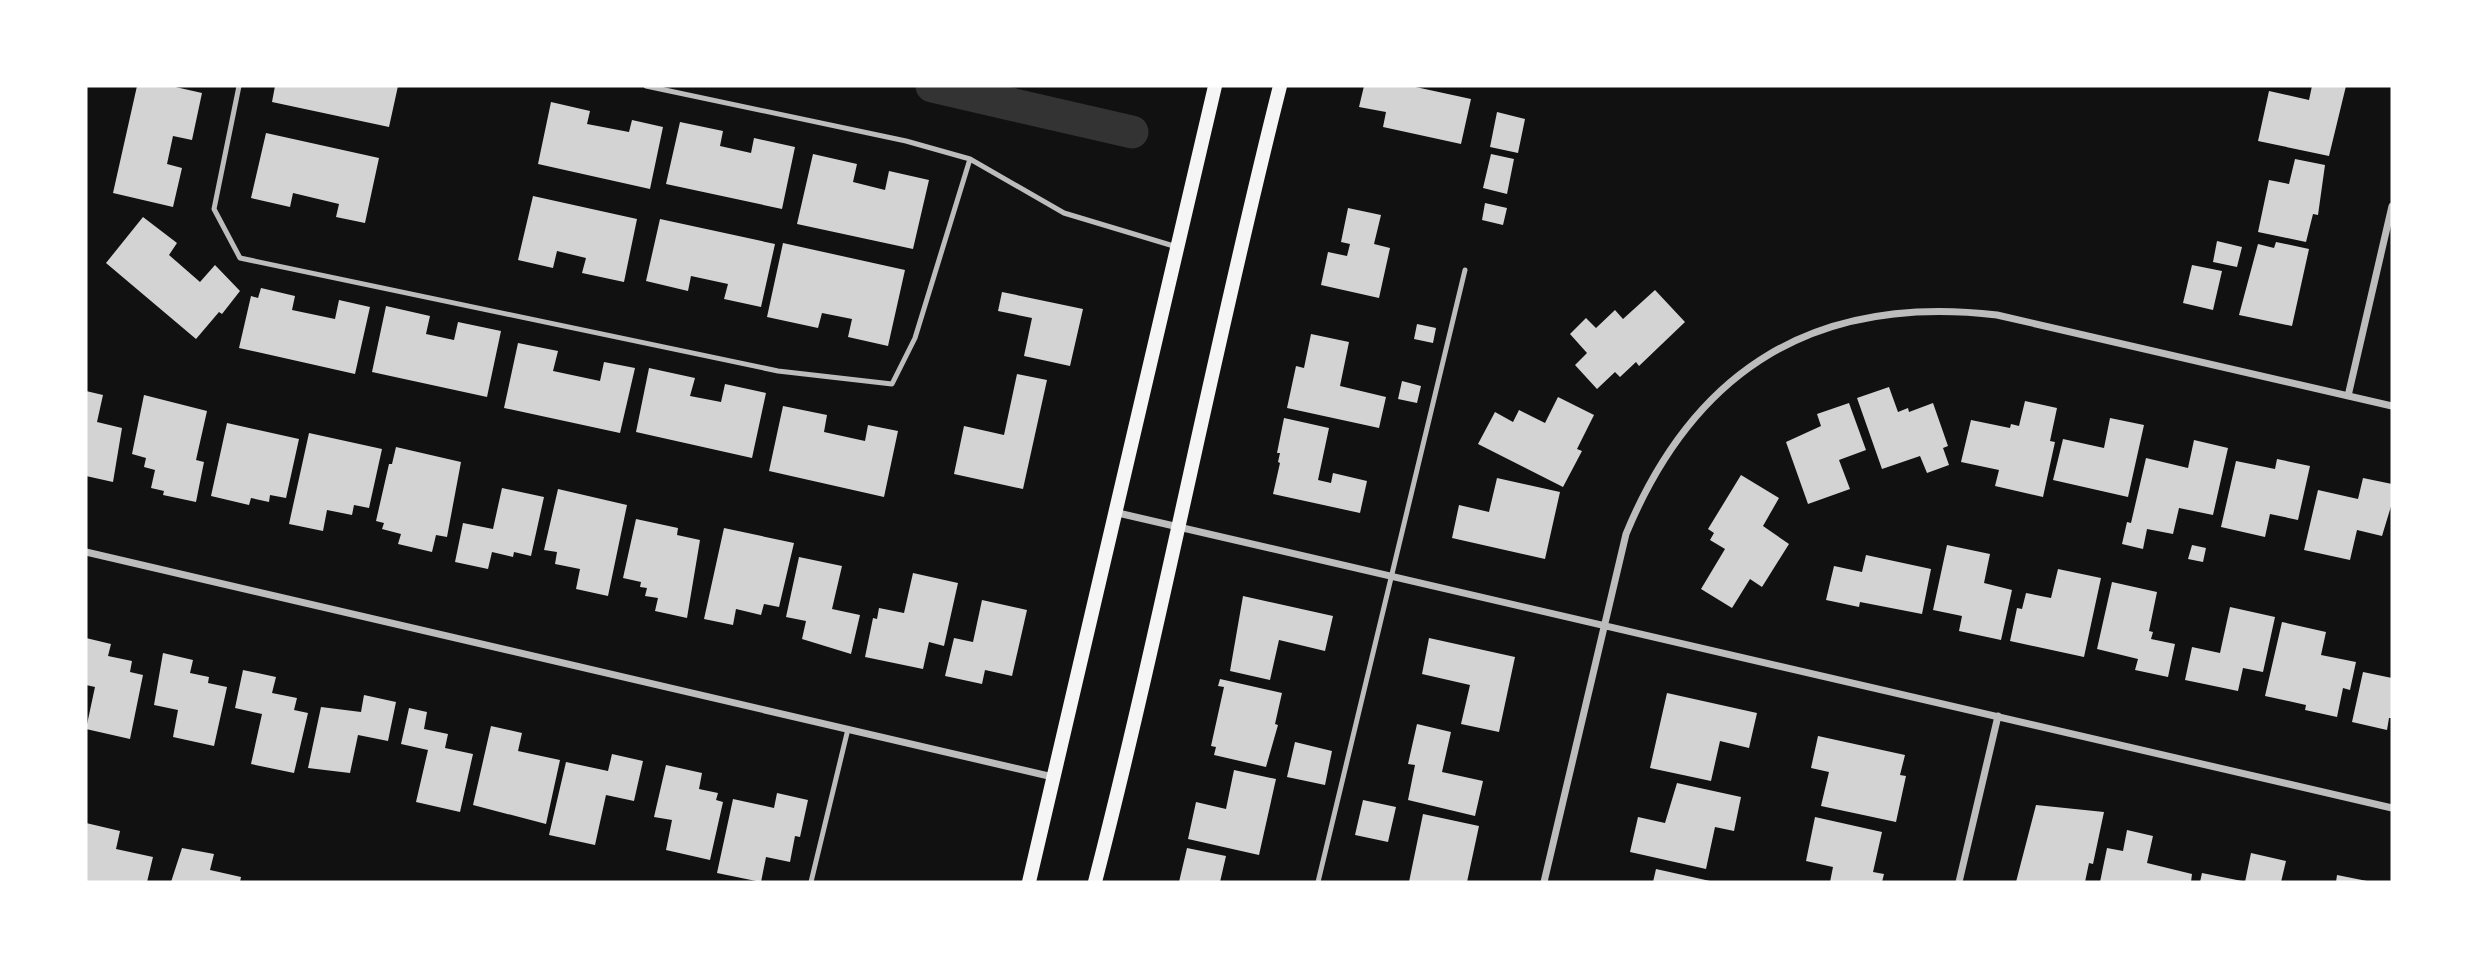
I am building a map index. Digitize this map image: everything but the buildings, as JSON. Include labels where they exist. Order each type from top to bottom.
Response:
[{"type":"main road","points":[[1029,882],[1118,513],[1215,86]]},
{"type":"main road","points":[[1096,882],[1181,527],[1236,259],[1280,86]]},
{"type":"street","points":[[2348,396],[2392,206]]},
{"type":"street","points":[[1544,882],[1626,534],[1645,487],[1669,448],[1693,418],[1763,358],[1808,335],[1857,319],[1896,312],[1947,309],[1997,315],[2392,406]]},
{"type":"street","points":[[1118,513],[2392,808]]},
{"type":"street","points":[[86,552],[1054,777]]},
{"type":"street","points":[[1959,882],[1998,716]]},
{"type":"lane","points":[[239,86],[214,209],[240,258],[778,371],[892,384],[915,338],[970,159]]},
{"type":"lane","points":[[646,86],[906,141],[970,159],[1064,213],[1177,247]]},
{"type":"lane","points":[[1318,882],[1465,270]]},
{"type":"lane","points":[[811,882],[848,729]]},
{"type":"waterway","points":[[932,86],[1132,132]]}]
